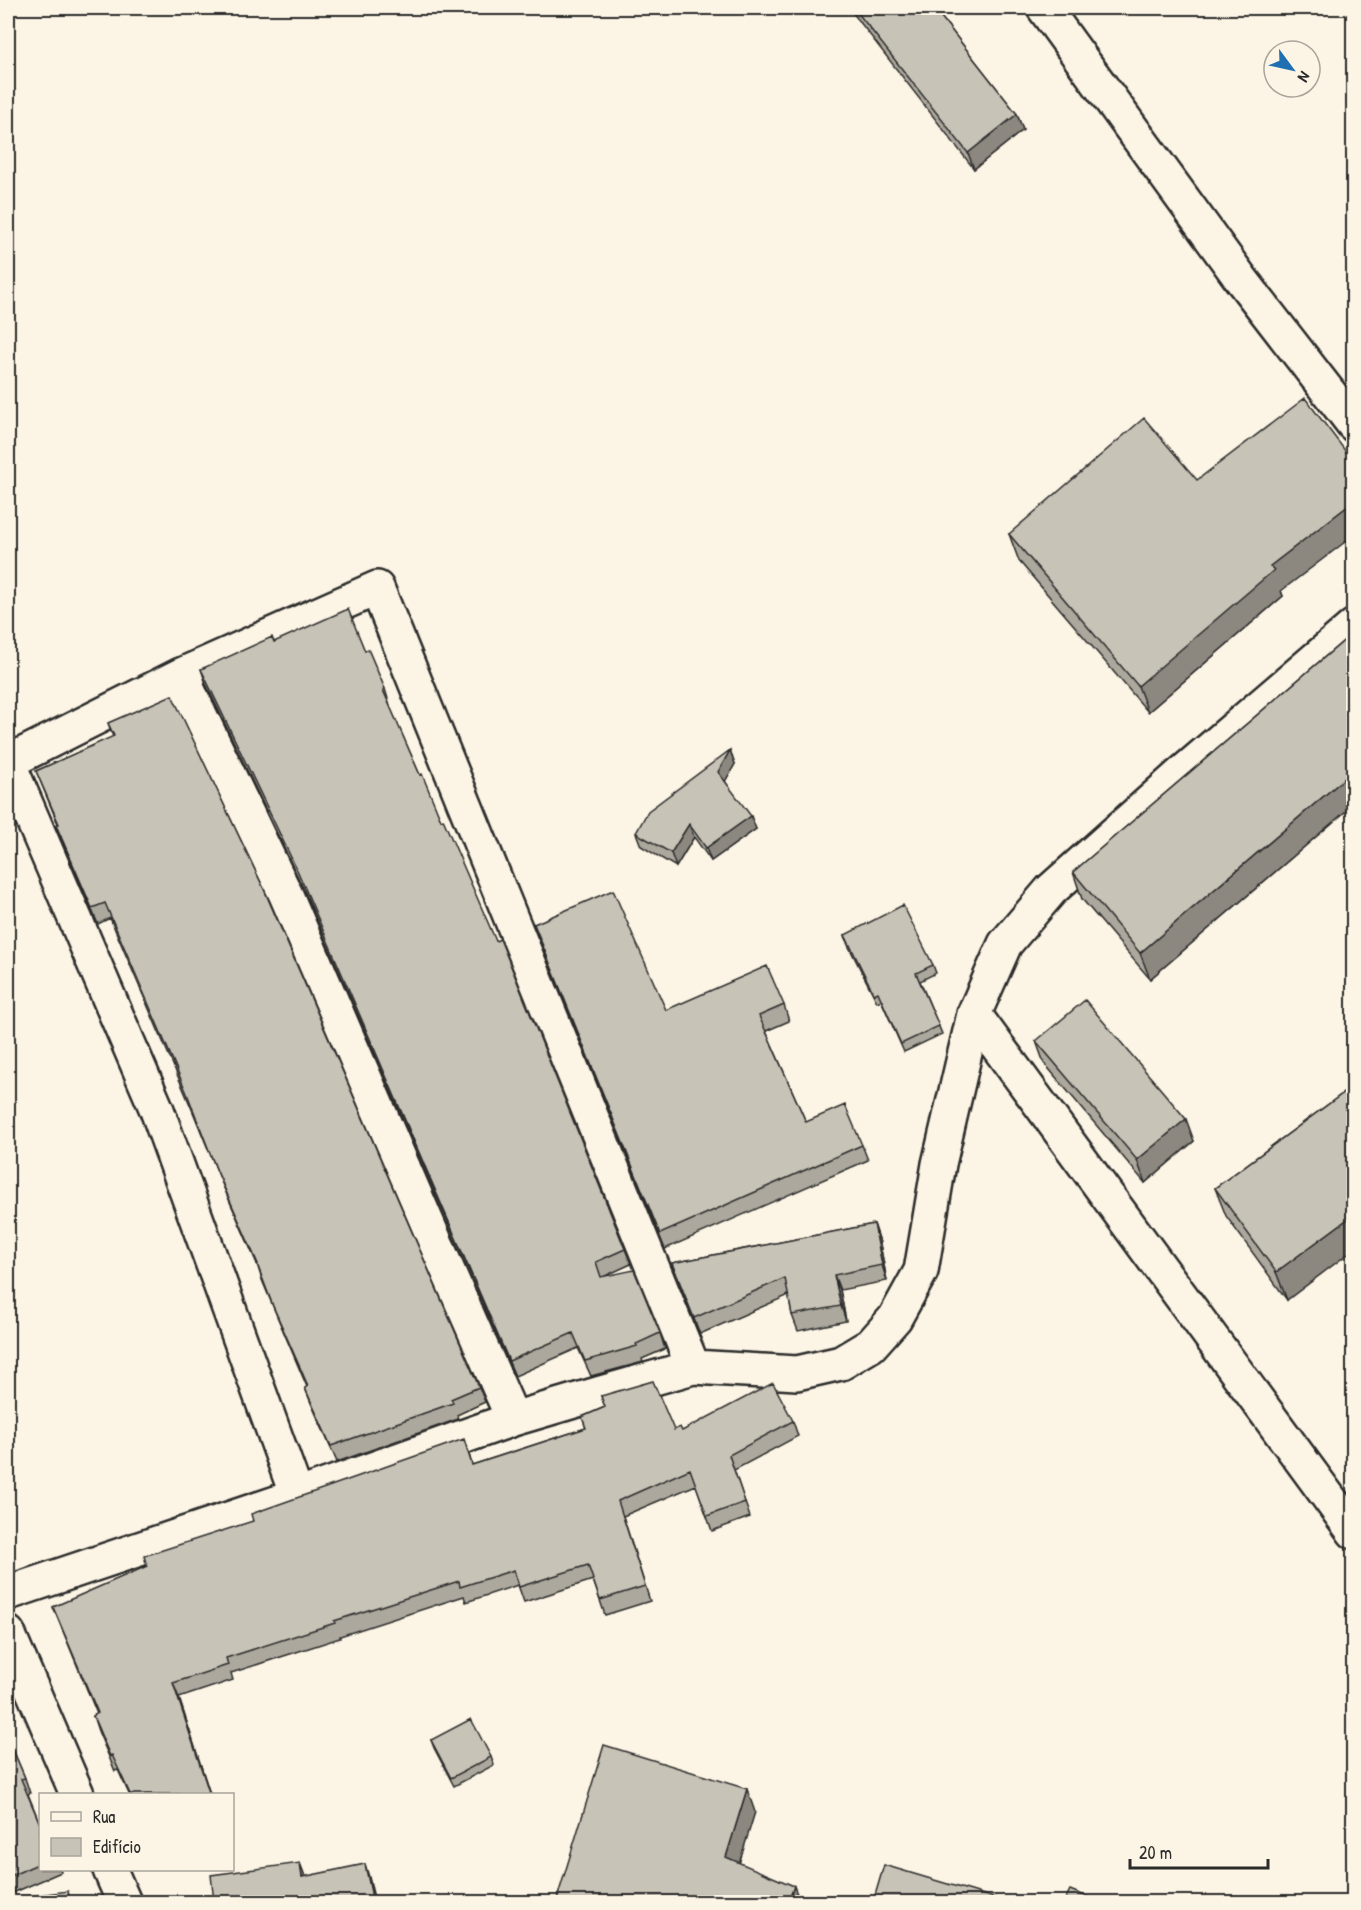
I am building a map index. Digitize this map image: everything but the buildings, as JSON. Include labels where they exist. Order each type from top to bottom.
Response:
[{"type":"street","points":[[1044,8],[1241,279],[1353,425]]},
{"type":"street","points":[[297,1496],[157,1110],[8,762],[181,675],[377,588],[693,1367]]},
{"type":"street","points":[[8,1593],[297,1496],[513,1419],[693,1367],[797,1373],[841,1363],[871,1345],[895,1318],[921,1271],[939,1164],[974,1014],[1005,944],[1051,890],[1353,626]]},
{"type":"street","points":[[181,675],[286,895],[513,1419]]},
{"type":"street","points":[[974,1014],[1353,1532]]},
{"type":"street","points":[[8,1633],[77,1793]]},
{"type":"street","points":[[111,1871],[124,1902]]}]
